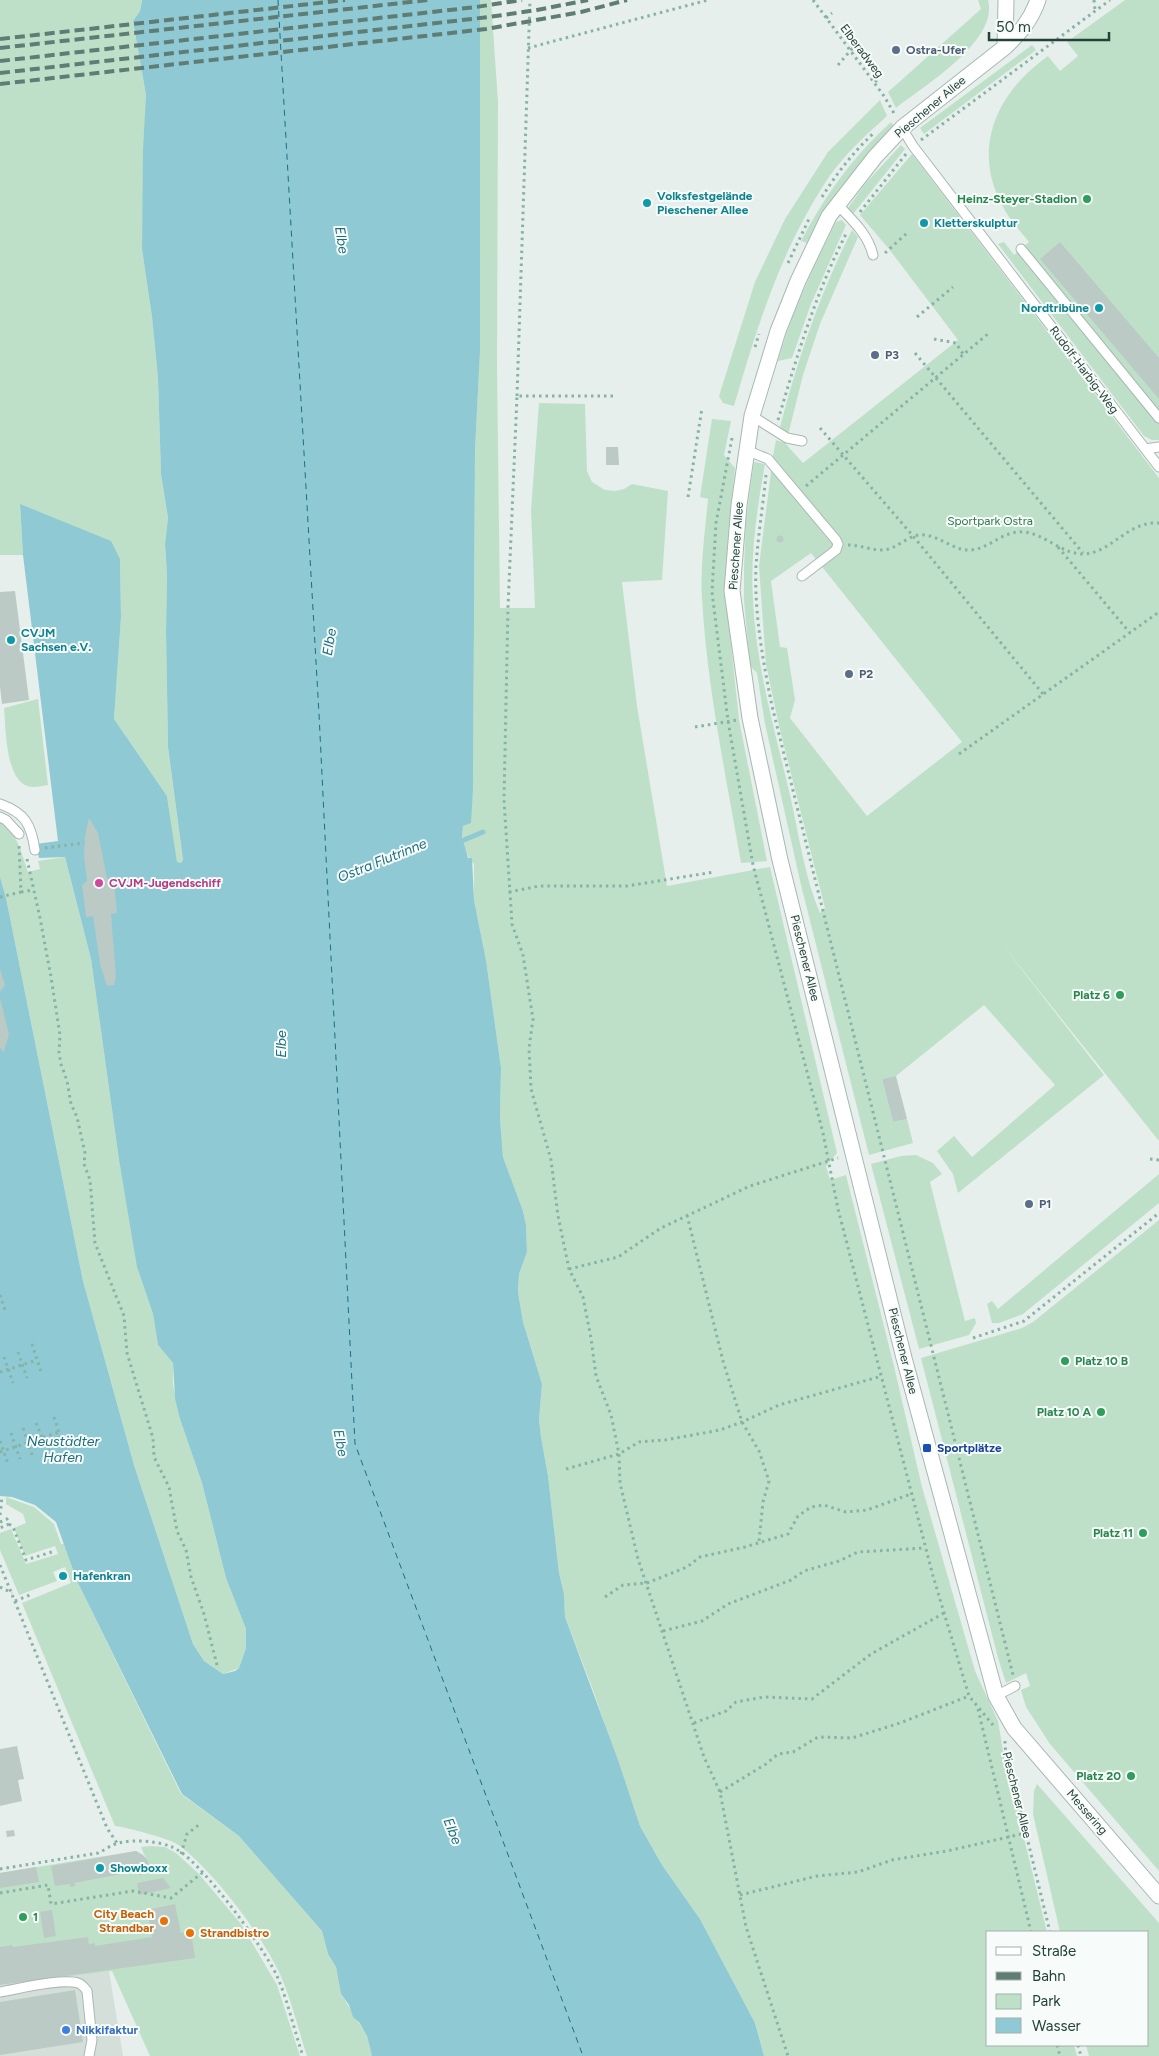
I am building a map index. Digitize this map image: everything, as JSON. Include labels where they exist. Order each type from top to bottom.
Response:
[{"type":"street","points":[[1005,47],[1006,0]]},
{"type":"street","name":"Pieschener Allee","points":[[1010,1734],[996,1696],[925,1439],[780,860],[750,718],[732,592],[739,505],[752,416],[778,331],[798,281],[829,216],[875,157],[896,124],[1005,47],[1028,23],[1038,0]]},
{"type":"street","name":"Messering","points":[[1010,1734],[1159,1896]]},
{"type":"lane","name":"Rudolf-Harbig-Weg","points":[[896,124],[1159,467]]},
{"type":"lane","points":[[838,205],[870,243],[872,255]]},
{"type":"lane","points":[[1021,249],[1159,418]]},
{"type":"lane","points":[[752,416],[787,438],[802,441]]},
{"type":"lane","points":[[1145,449],[1159,447]]},
{"type":"lane","points":[[746,450],[768,459],[798,493],[838,544],[836,550],[802,576]]},
{"type":"lane","points":[[0,804],[16,810],[28,821],[35,850]]},
{"type":"lane","points":[[0,817],[6,820],[19,834]]},
{"type":"lane","points":[[996,1696],[1015,1686]]},
{"type":"lane","points":[[0,1992],[65,1982],[78,1983],[84,1986],[87,1990],[92,2040],[88,2056]]},
{"type":"path","points":[[530,0],[518,396],[508,607],[504,800],[512,924],[523,955],[533,1019],[529,1048],[531,1089],[551,1160],[558,1216],[569,1269],[583,1298],[596,1376],[610,1415],[619,1454],[620,1483],[638,1559],[704,1757],[720,1792],[746,1927],[788,2056]]},
{"type":"path","points":[[528,48],[708,0]]},
{"type":"path","name":"Elberadweg","points":[[813,0],[874,82],[895,114],[896,124]]},
{"type":"path","points":[[1094,0],[1095,10]]},
{"type":"path","points":[[775,430],[809,320],[826,276],[853,221],[913,146],[1110,0]]},
{"type":"path","points":[[826,18],[832,13]]},
{"type":"path","points":[[838,65],[856,44]]},
{"type":"path","points":[[874,82],[879,78]]},
{"type":"path","points":[[820,201],[833,179],[860,145],[879,129]]},
{"type":"path","points":[[784,272],[802,231],[811,216]]},
{"type":"path","points":[[883,254],[907,233]]},
{"type":"path","points":[[917,317],[953,287]]},
{"type":"path","points":[[755,348],[761,330]]},
{"type":"path","points":[[798,493],[989,332]]},
{"type":"path","points":[[934,339],[956,343],[963,354]]},
{"type":"path","points":[[915,353],[1083,554]]},
{"type":"path","points":[[518,396],[613,396]]},
{"type":"path","points":[[688,497],[702,408]]},
{"type":"path","points":[[820,428],[913,536],[1043,694]]},
{"type":"path","points":[[733,432],[716,523],[712,592],[728,721],[754,865],[829,1160],[838,1209],[925,1548],[969,1696],[995,1727]]},
{"type":"path","points":[[768,459],[756,566],[757,607],[768,687],[806,852],[884,1156],[1015,1686]]},
{"type":"path","points":[[838,544],[859,545],[882,550],[895,546],[913,536],[923,534],[962,550],[970,550],[979,548],[1011,532],[1025,532],[1058,547],[1083,554],[1097,550],[1134,527],[1149,522],[1159,523]]},
{"type":"path","points":[[1058,547],[1130,633]]},
{"type":"path","points":[[959,754],[1159,612]]},
{"type":"path","points":[[695,727],[750,718]]},
{"type":"path","points":[[19,834],[25,851],[40,918],[60,1035],[59,1053],[61,1064],[77,1117],[85,1153],[84,1164],[90,1180],[95,1243],[124,1316],[128,1361],[153,1438],[154,1457],[169,1487],[177,1531],[186,1550],[191,1577],[204,1614],[218,1669]]},
{"type":"path","points":[[19,834],[21,892]]},
{"type":"path","points":[[35,850],[84,843]]},
{"type":"path","points":[[509,892],[539,886],[627,886],[714,872]]},
{"type":"path","points":[[0,897],[33,890]]},
{"type":"path","points":[[569,1269],[618,1257],[662,1228],[750,1186],[829,1160],[854,1154]]},
{"type":"path","points":[[1150,1159],[1159,1160]]},
{"type":"path","points":[[972,1338],[1024,1321],[1159,1213]]},
{"type":"path","points":[[687,1215],[723,1361],[742,1422],[759,1451],[769,1481],[763,1502],[759,1541]]},
{"type":"path","points":[[0,1295],[5,1310]]},
{"type":"path","points":[[32,1344],[42,1375]]},
{"type":"path","points":[[18,1352],[27,1378]]},
{"type":"path","points":[[4,1356],[13,1382]]},
{"type":"path","points":[[0,1372],[37,1360]]},
{"type":"path","points":[[566,1469],[619,1454],[638,1442],[665,1440],[720,1430],[779,1405],[882,1376]]},
{"type":"path","points":[[54,1418],[63,1445]]},
{"type":"path","points":[[36,1422],[49,1450]]},
{"type":"path","points":[[23,1428],[32,1455]]},
{"type":"path","points":[[2,1451],[59,1432]]},
{"type":"path","points":[[11,1433],[20,1459]]},
{"type":"path","points":[[0,1441],[8,1464]]},
{"type":"path","points":[[605,1596],[623,1585],[647,1583],[687,1566],[700,1557],[745,1547],[759,1541],[788,1534],[798,1516],[811,1508],[824,1506],[846,1512],[868,1510],[911,1494]]},
{"type":"path","points":[[0,1515],[2,1497]]},
{"type":"path","points":[[0,1522],[6,1519],[12,1527],[26,1560],[54,1551]]},
{"type":"path","points":[[0,1528],[9,1524]]},
{"type":"path","points":[[663,1631],[702,1621],[728,1604],[858,1552],[925,1548]]},
{"type":"path","points":[[0,1565],[107,1828],[117,1843]]},
{"type":"path","points":[[0,1587],[12,1593]]},
{"type":"path","points":[[15,1601],[30,1595]]},
{"type":"path","points":[[694,1723],[726,1711],[736,1702],[764,1697],[812,1699],[871,1654],[944,1613]]},
{"type":"path","points":[[720,1792],[766,1764],[778,1754],[792,1752],[818,1737],[852,1738],[900,1723],[969,1696]]},
{"type":"path","points":[[978,1708],[1031,1931]]},
{"type":"path","points":[[1010,1734],[1012,1746]]},
{"type":"path","name":"Pieschener Allee","points":[[1010,1734],[1005,1747],[1050,1931]]},
{"type":"path","points":[[181,1854],[187,1834],[200,1824]]},
{"type":"path","points":[[740,1895],[817,1876],[858,1872],[892,1860],[947,1851],[1026,1833]]},
{"type":"path","points":[[0,1869],[98,1853],[117,1843],[148,1842],[173,1847],[203,1872],[245,1925],[276,1976],[303,2056]]},
{"type":"path","points":[[0,1893],[48,1885],[51,1904],[133,1891],[171,1898],[203,1872]]},
{"type":"shaded area","points":[[109,1971],[123,2056],[0,2056],[0,1985]]},
{"type":"green space","points":[[0,0],[142,0],[140,11],[133,21],[146,95],[142,249],[152,317],[158,378],[161,474],[168,518],[165,544],[167,575],[168,747],[183,861],[181,863],[177,863],[167,796],[114,719],[121,617],[120,559],[20,505],[23,555],[0,555]]},
{"type":"green space","points":[[480,0],[491,0],[498,102],[497,367],[500,608],[535,608],[531,511],[539,403],[585,404],[587,471],[592,482],[605,490],[615,491],[624,489],[632,484],[668,491],[662,580],[622,582],[637,706],[667,886],[770,867],[837,1153],[826,1166],[830,1180],[846,1175],[922,1487],[975,1671],[998,1721],[1004,1757],[1047,1931],[986,1931],[986,2046],[1074,2046],[1077,2056],[764,2056],[755,2023],[700,1919],[662,1865],[640,1826],[593,1690],[565,1617],[564,1594],[559,1573],[548,1476],[539,1420],[542,1384],[523,1322],[518,1292],[519,1274],[527,1252],[526,1225],[523,1211],[503,1157],[500,1118],[501,1068],[486,960],[474,900],[474,864],[466,851],[462,836],[463,826],[470,823],[473,790],[475,450],[480,352]]},
{"type":"green space","points":[[978,0],[988,0],[988,16],[982,31],[971,46],[957,61],[896,108],[888,92],[981,9]]},
{"type":"green space","name":"Heinz-Steyer-Stadion","points":[[1125,0],[1159,0],[1159,440],[1152,440],[1144,436],[998,244],[1004,242],[1014,255],[1029,242],[1011,220],[1002,205],[993,183],[989,162],[990,142],[995,122],[1003,103],[1015,86],[1030,70],[1048,56],[1060,71],[1078,56],[1067,42]]},
{"type":"green space","points":[[1032,45],[1036,50],[924,134],[920,128]]},
{"type":"green space","points":[[880,100],[887,116],[842,160],[812,204],[784,259],[772,288],[734,406],[723,403],[719,396],[755,282],[785,219],[828,152]]},
{"type":"green space","points":[[891,122],[894,126],[846,182],[825,211],[807,243],[801,241],[820,207],[841,177],[864,149]]},
{"type":"green space","points":[[901,145],[905,149],[853,214],[848,208],[865,184]]},
{"type":"green space","name":"Sportpark Ostra","points":[[912,154],[1159,478],[1159,1141],[1001,943],[1104,1075],[958,1193],[953,1174],[937,1151],[954,1136],[972,1157],[1055,1085],[984,1005],[896,1076],[882,1079],[893,1122],[907,1119],[913,1143],[869,1155],[801,885],[765,724],[757,673],[750,666],[744,600],[744,566],[746,520],[754,462],[765,464],[757,515],[752,567],[758,650],[806,870],[820,913],[825,908],[779,726],[766,664],[759,566],[776,440],[785,443],[803,463],[958,340],[889,249],[860,215]],"holes":[[[811,553],[962,742],[867,816],[790,718],[795,700],[787,648],[780,647],[771,581]]]},
{"type":"green space","points":[[842,220],[846,225],[811,304],[792,358],[778,361],[796,308],[811,273],[836,222]]},
{"type":"green space","points":[[852,230],[858,237],[820,324],[803,375],[788,435],[780,427],[794,376],[820,302]]},
{"type":"green space","points":[[712,419],[731,421],[724,455],[735,468],[725,588],[739,720],[767,861],[741,863],[708,665],[704,631],[702,573],[708,499],[700,497]]},
{"type":"green space","points":[[38,699],[48,785],[32,787],[23,784],[12,766],[7,741],[4,708]]},
{"type":"green space","points":[[0,822],[15,837],[28,872],[40,869],[38,861],[65,857],[91,959],[119,1160],[139,1273],[153,1314],[158,1345],[173,1363],[173,1384],[179,1416],[202,1483],[226,1578],[246,1629],[246,1648],[239,1668],[223,1674],[204,1661],[193,1644],[134,1465],[83,1281],[6,898],[0,877]]},
{"type":"green space","points":[[916,1155],[933,1163],[942,1174],[930,1182],[965,1321],[975,1318],[976,1323],[969,1335],[919,1349],[871,1164],[901,1156]]},
{"type":"green space","points":[[1159,1174],[1159,1203],[1023,1314],[999,1323],[992,1323],[987,1304],[992,1301],[998,1309]]},
{"type":"green space","points":[[1159,1220],[1159,1871],[1050,1744],[1026,1707],[1021,1690],[1030,1686],[1026,1673],[1006,1683],[921,1358],[1022,1328],[1033,1322]]},
{"type":"green space","points":[[6,1497],[34,1507],[54,1524],[61,1544],[64,1544],[77,1581],[181,1794],[239,1836],[322,1931],[328,1954],[336,1967],[341,1994],[367,2036],[372,2056],[307,2056],[291,2003],[279,1972],[248,1921],[220,1885],[191,1855],[177,1844],[147,1833],[115,1826],[22,1603],[71,1583],[65,1567],[53,1572],[57,1581],[19,1595],[0,1550],[0,1533],[11,1529],[26,1564],[58,1554],[55,1546],[25,1556],[14,1528],[26,1523],[23,1514],[6,1504]]},
{"type":"green space","points":[[1037,1784],[1159,1923],[1159,2056],[1089,2056],[1086,2046],[1149,2046],[1149,1931],[1060,1931],[1033,1814],[1034,1791]]},
{"type":"green space","points":[[141,1847],[165,1847],[176,1853],[198,1873],[241,1924],[277,1985],[300,2056],[150,2056],[112,1971],[0,1985],[0,1873],[136,1851],[146,1859]]},
{"type":"water","points":[[142,0],[480,0],[480,352],[475,450],[473,790],[471,823],[463,826],[462,837],[468,858],[472,858],[474,900],[486,960],[501,1068],[500,1118],[503,1157],[523,1211],[526,1225],[527,1252],[519,1274],[518,1292],[523,1322],[542,1384],[539,1420],[548,1476],[559,1573],[564,1594],[565,1617],[618,1760],[640,1826],[662,1865],[700,1919],[755,2023],[764,2056],[372,2056],[367,2036],[359,2022],[353,2017],[349,2005],[341,1994],[336,1967],[328,1954],[322,1931],[239,1836],[182,1794],[77,1581],[56,1522],[35,1505],[12,1497],[0,1496],[0,877],[6,898],[83,1281],[134,1465],[193,1644],[204,1661],[223,1674],[239,1668],[246,1648],[246,1629],[226,1578],[202,1483],[179,1416],[175,1398],[173,1363],[158,1345],[153,1314],[137,1267],[119,1160],[91,959],[65,857],[39,858],[36,844],[58,841],[23,555],[20,504],[111,541],[120,559],[121,617],[114,719],[167,796],[177,862],[181,863],[183,860],[168,747],[167,575],[165,544],[168,518],[161,474],[158,378],[152,317],[142,249],[143,150],[146,95],[133,21],[140,11]]},
{"type":"building","name":"Nordtribüne","points":[[1060,242],[1159,358],[1159,399],[1040,259]]},
{"type":"building","points":[[606,447],[618,447],[619,465],[606,465]]},
{"type":"building","points":[[780,535],[784,539],[780,543],[776,539]]},
{"type":"building","name":"CVJM Sachsen e.V.","points":[[15,591],[29,700],[2,704],[0,687],[0,592]]},
{"type":"building","points":[[89,818],[98,833],[107,878],[114,882],[117,913],[111,914],[116,976],[114,985],[107,986],[100,964],[93,916],[86,917],[82,885],[87,881],[84,855],[85,836]]},
{"type":"building","points":[[0,969],[5,985],[0,992]]},
{"type":"building","points":[[0,998],[9,1034],[4,1052],[0,1048]]},
{"type":"building","points":[[896,1076],[907,1119],[893,1122],[882,1079]]},
{"type":"building","points":[[17,1746],[24,1779],[18,1780],[22,1801],[0,1806],[0,1749]]},
{"type":"building","points":[[14,1830],[15,1836],[7,1837],[6,1831]]},
{"type":"building","name":"Showboxx","points":[[136,1851],[148,1861],[150,1869],[142,1871],[142,1875],[139,1875],[138,1871],[74,1883],[75,1886],[70,1887],[70,1884],[55,1886],[51,1866]]},
{"type":"building","points":[[36,1867],[39,1882],[0,1888],[0,1873]]},
{"type":"building","points":[[163,1878],[171,1888],[139,1895],[137,1883]]},
{"type":"building","points":[[175,1904],[181,1933],[191,1931],[195,1958],[0,1985],[0,1947],[88,1937],[89,1944],[95,1943],[95,1946],[152,1937],[147,1910]]},
{"type":"building","points":[[52,1910],[56,1936],[44,1938],[40,1912]]},
{"type":"building","points":[[75,1990],[83,2042],[0,2055],[0,2002]]},
{"type":"waterway","name":"Ostra Flutrinne","points":[[459,842],[483,832]]},
{"type":"ferry route","points":[[278,0],[319,714],[355,1444],[583,2056]]},
{"type":"railway","points":[[0,39],[345,0]]},
{"type":"railway","points":[[0,48],[428,0]]},
{"type":"railway","points":[[0,61],[476,7],[522,0]]},
{"type":"railway","points":[[0,73],[489,17],[588,0]]},
{"type":"railway","points":[[0,84],[486,29],[581,12],[627,0]]},
{"type":"place","name":"Ostra-Ufer","points":[[896,50]]},
{"type":"place","name":"Heinz-Steyer-Stadion","points":[[1087,199]]},
{"type":"place","name":"Volksfestgelände Pieschener Allee","points":[[647,203]]},
{"type":"place","name":"Kletterskulptur","points":[[924,223]]},
{"type":"place","name":"Nordtribüne","points":[[1099,308]]},
{"type":"place","name":"P3","points":[[875,355]]},
{"type":"place","name":"CVJM Sachsen e.V.","points":[[11,640]]},
{"type":"place","name":"P2","points":[[849,674]]},
{"type":"place","name":"CVJM-Jugendschiff","points":[[99,883]]},
{"type":"place","name":"Platz 6","points":[[1120,995]]},
{"type":"place","name":"P1","points":[[1029,1204]]},
{"type":"place","name":"Platz 10 B","points":[[1065,1361]]},
{"type":"place","name":"Platz 10 A","points":[[1101,1412]]},
{"type":"place","name":"Sportplätze","points":[[927,1448]]},
{"type":"place","name":"Platz 11","points":[[1143,1533]]},
{"type":"place","name":"Hafenkran","points":[[63,1576]]},
{"type":"place","name":"Platz 20","points":[[1131,1776]]},
{"type":"place","name":"Showboxx","points":[[100,1868]]},
{"type":"place","name":"1","points":[[23,1917]]},
{"type":"place","name":"City Beach Strandbar","points":[[164,1921]]},
{"type":"place","name":"Strandbistro","points":[[190,1933]]},
{"type":"place","name":"Nikkifaktur","points":[[66,2030]]},
{"type":"water label","name":"Elbe","points":[[342,240]]},
{"type":"water label","name":"Elbe","points":[[329,642]]},
{"type":"water label","name":"Elbe","points":[[281,1044]]},
{"type":"water label","name":"Elbe","points":[[341,1443]]},
{"type":"water label","name":"Neustädter Hafen","points":[[63,1449]]},
{"type":"water label","name":"Elbe","points":[[453,1831]]}]
